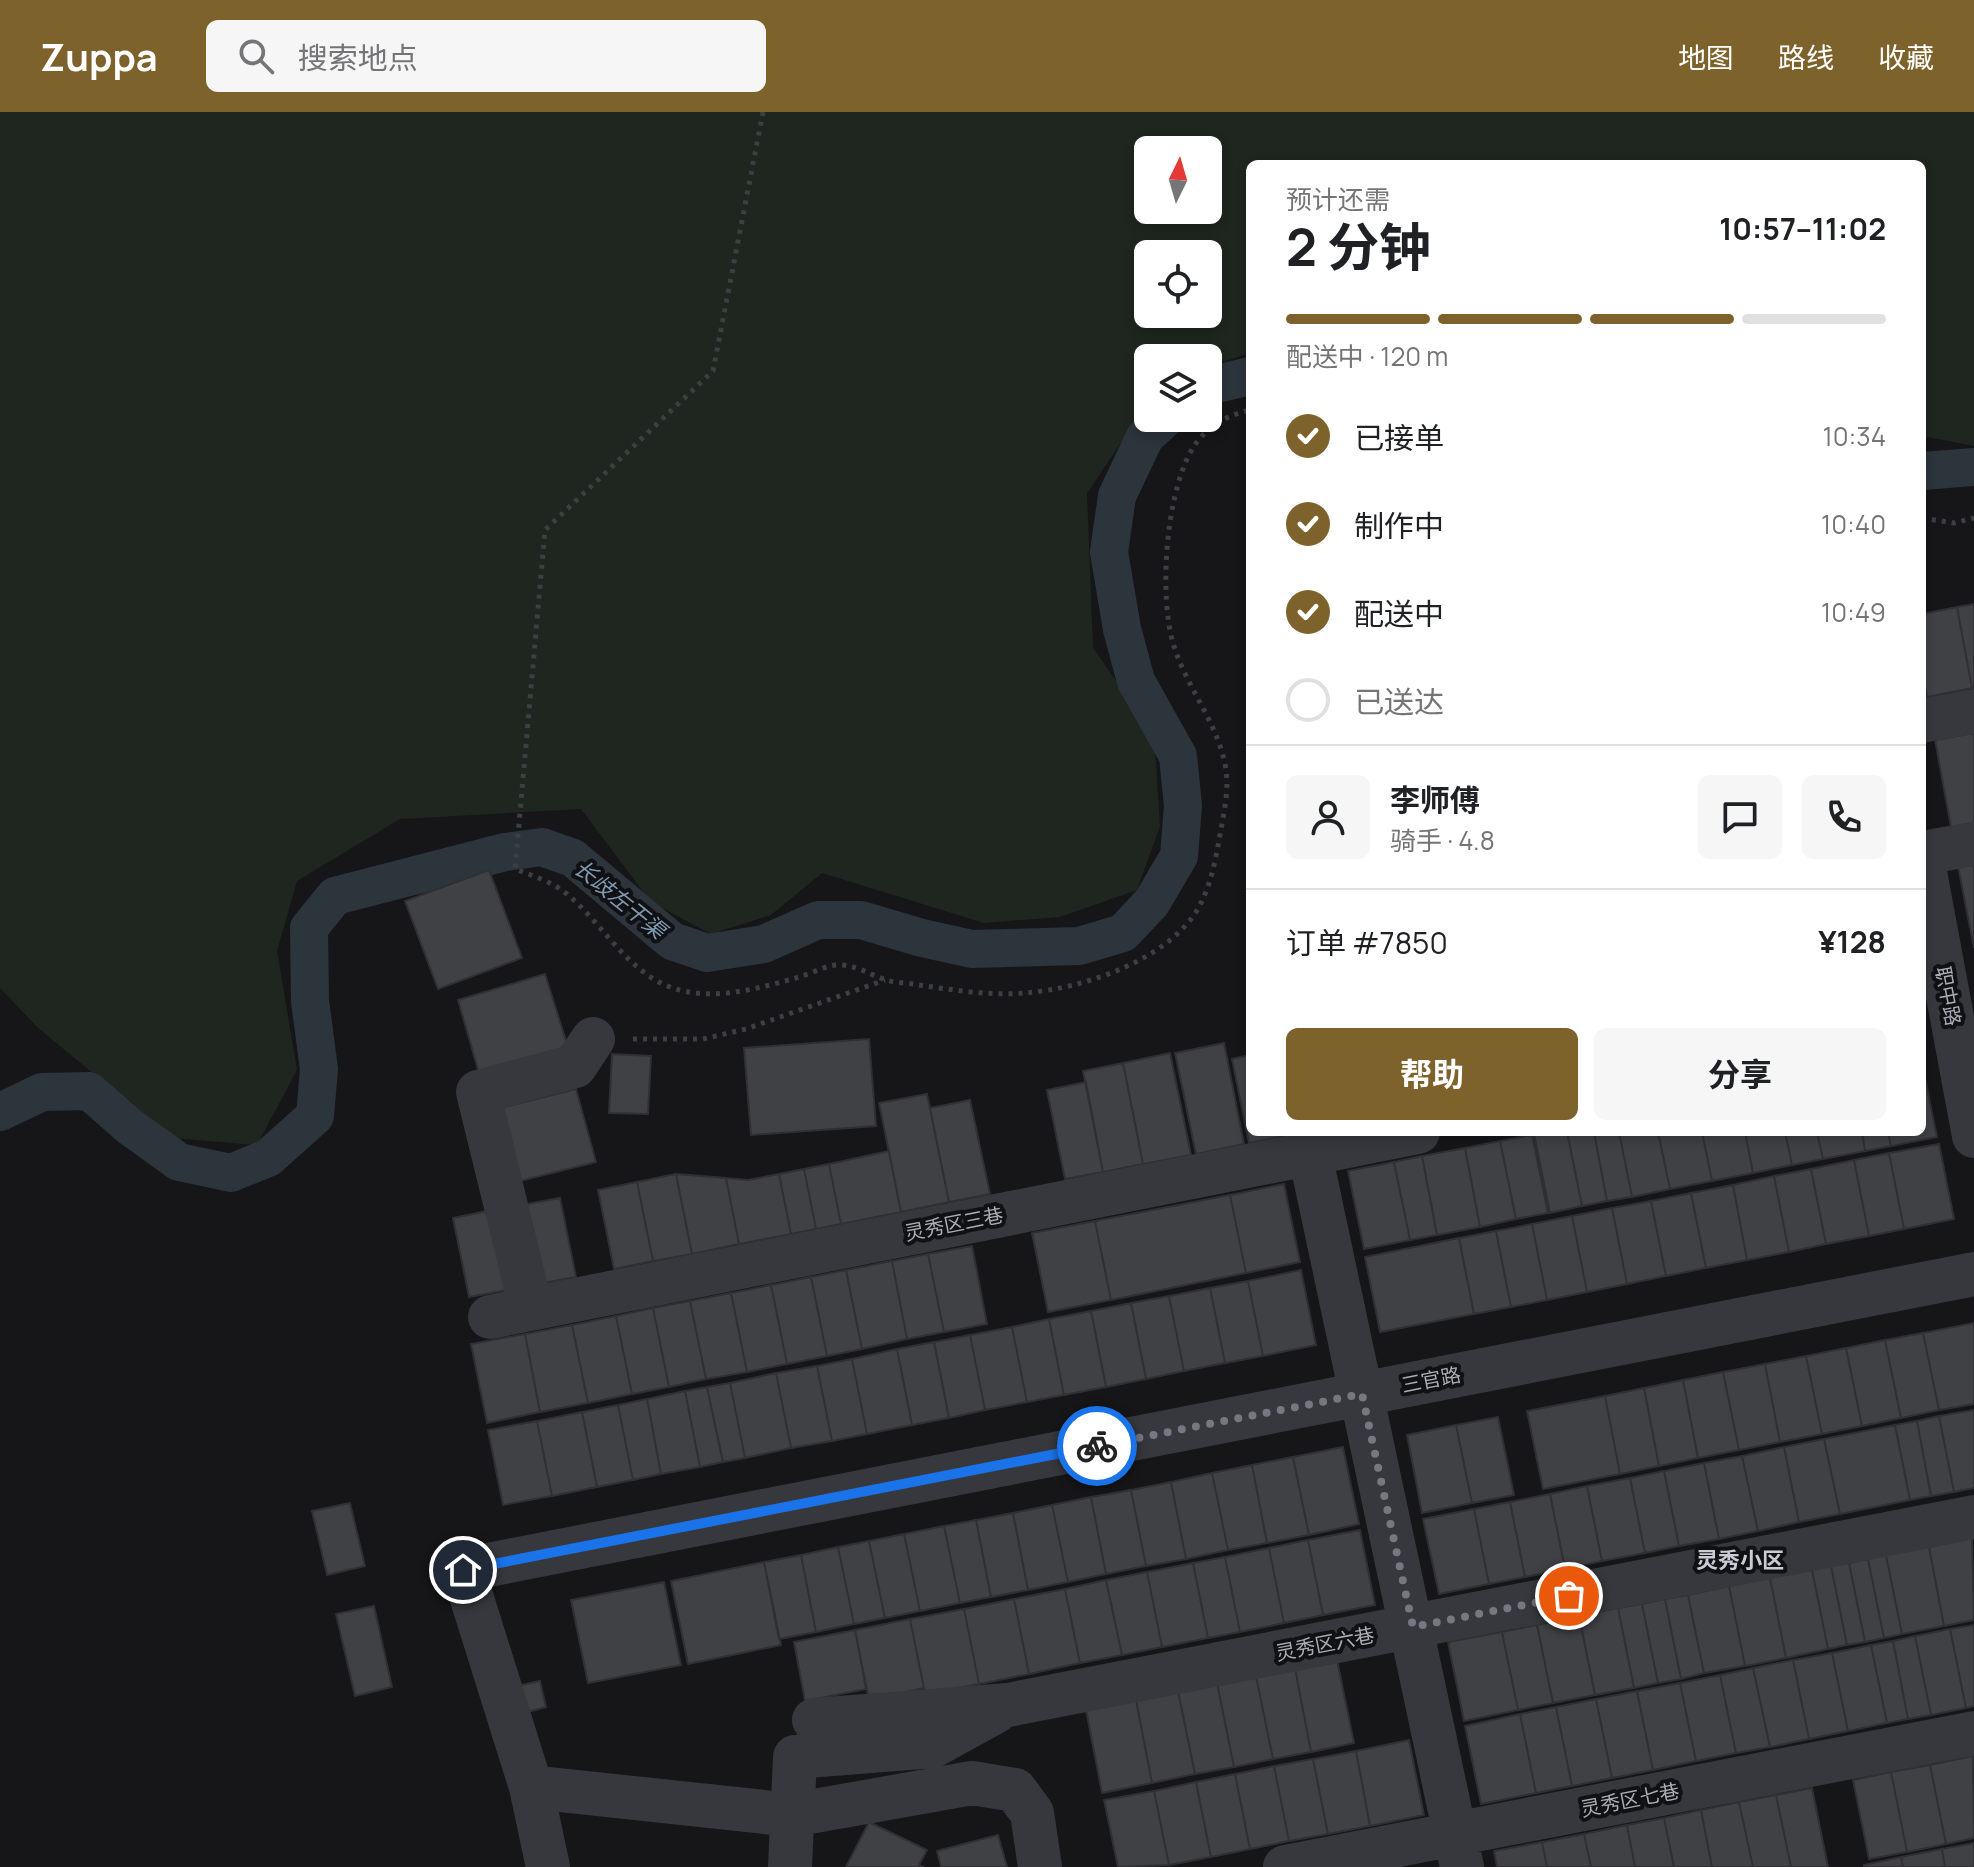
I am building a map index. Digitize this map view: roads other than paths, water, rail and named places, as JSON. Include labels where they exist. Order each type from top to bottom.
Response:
[{"type":"street","points":[[1926,720],[1974,711]]},
{"type":"street","points":[[1926,854],[1974,844]]},
{"type":"street","name":"职中路","points":[[1926,877],[1972,1116]]},
{"type":"street","name":"灵秀区三巷","points":[[593,1039],[575,1066],[478,1092],[511,1312],[1398,1136]]},
{"type":"street","points":[[1310,1154],[1413,1627],[1458,1851]]},
{"type":"street","name":"三官路","points":[[531,1787],[463,1570],[1974,1274]]},
{"type":"street","name":"灵秀区六巷","points":[[814,1720],[1008,1705],[1974,1517]]},
{"type":"street","points":[[790,1867],[795,1757],[933,1746],[1008,1705]]},
{"type":"street","name":"灵秀区七巷","points":[[1285,1867],[1458,1851],[1974,1733]]},
{"type":"street","points":[[548,1867],[531,1787],[792,1815],[972,1783],[1015,1790],[1032,1813],[1040,1867]]},
{"type":"waterway","name":"长歧左干渠","points":[[1222,383],[1246,377]]},
{"type":"waterway","name":"长歧左干渠","points":[[0,1112],[42,1092],[89,1091],[129,1126],[179,1162],[231,1173],[268,1158],[315,1116],[319,1069],[310,1001],[309,928],[335,896],[505,852],[542,847],[573,858],[672,941],[707,953],[764,944],[818,920],[861,920],[972,949],[1079,946],[1123,933],[1152,902],[1179,856],[1183,806],[1178,756],[1136,681],[1122,629],[1109,552],[1117,496],[1145,437],[1151,432]]},
{"type":"waterway","name":"长歧左干渠","points":[[1926,471],[1974,467]]},
{"type":"district","name":"灵秀小区","points":[[1740,1560]]}]
